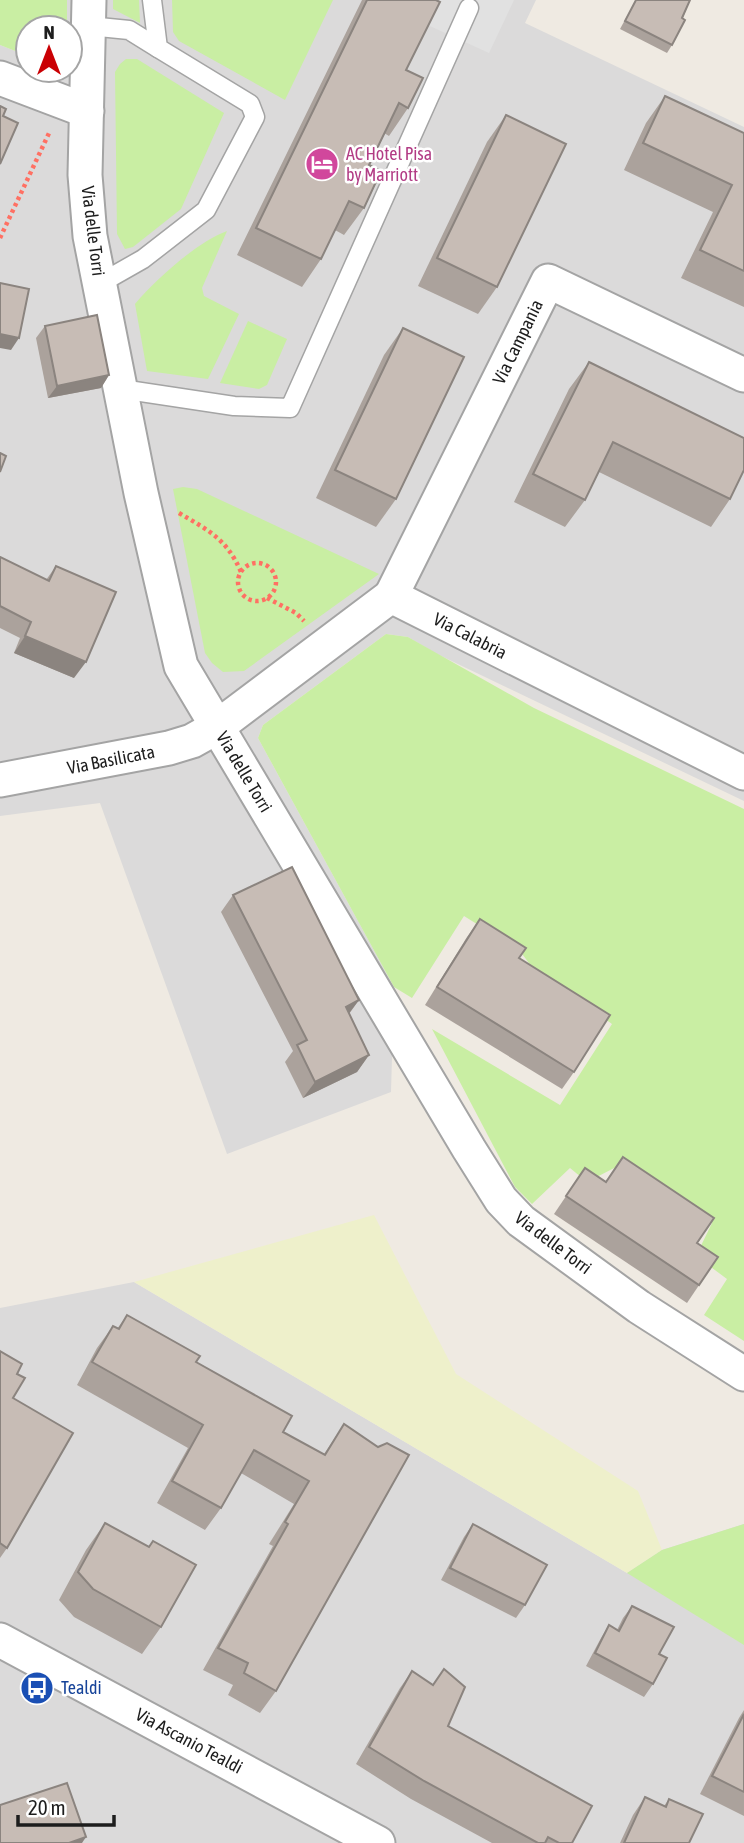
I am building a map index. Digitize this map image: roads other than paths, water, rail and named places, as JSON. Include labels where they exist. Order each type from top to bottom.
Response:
[{"type":"street","name":"Via delle Torri","points":[[89,13],[74,107],[86,196],[99,284],[141,493],[181,666],[469,1150],[506,1206],[521,1221],[639,1307],[744,1374]]},
{"type":"street","points":[[0,78],[74,107]]},
{"type":"street","name":"Via Campania","points":[[391,596],[548,281],[744,375]]},
{"type":"street","points":[[217,727],[391,596]]},
{"type":"street","name":"Via Calabria","points":[[391,596],[744,773]]},
{"type":"street","name":"Via Basilicata","points":[[0,780],[169,748],[192,741],[217,727]]},
{"type":"street","name":"Via Ascanio Tealdi","points":[[0,1640],[378,1843]]},
{"type":"lane","points":[[152,0],[158,48]]},
{"type":"lane","points":[[121,389],[234,406],[290,408],[469,8]]},
{"type":"lane","points":[[89,13],[129,30],[250,104],[255,117],[206,210],[143,259],[99,284]]},
{"type":"place","name":"AC Hotel Pisa by Marriott","points":[[322,164]]},
{"type":"place","name":"Tealdi","points":[[37,1688]]}]
